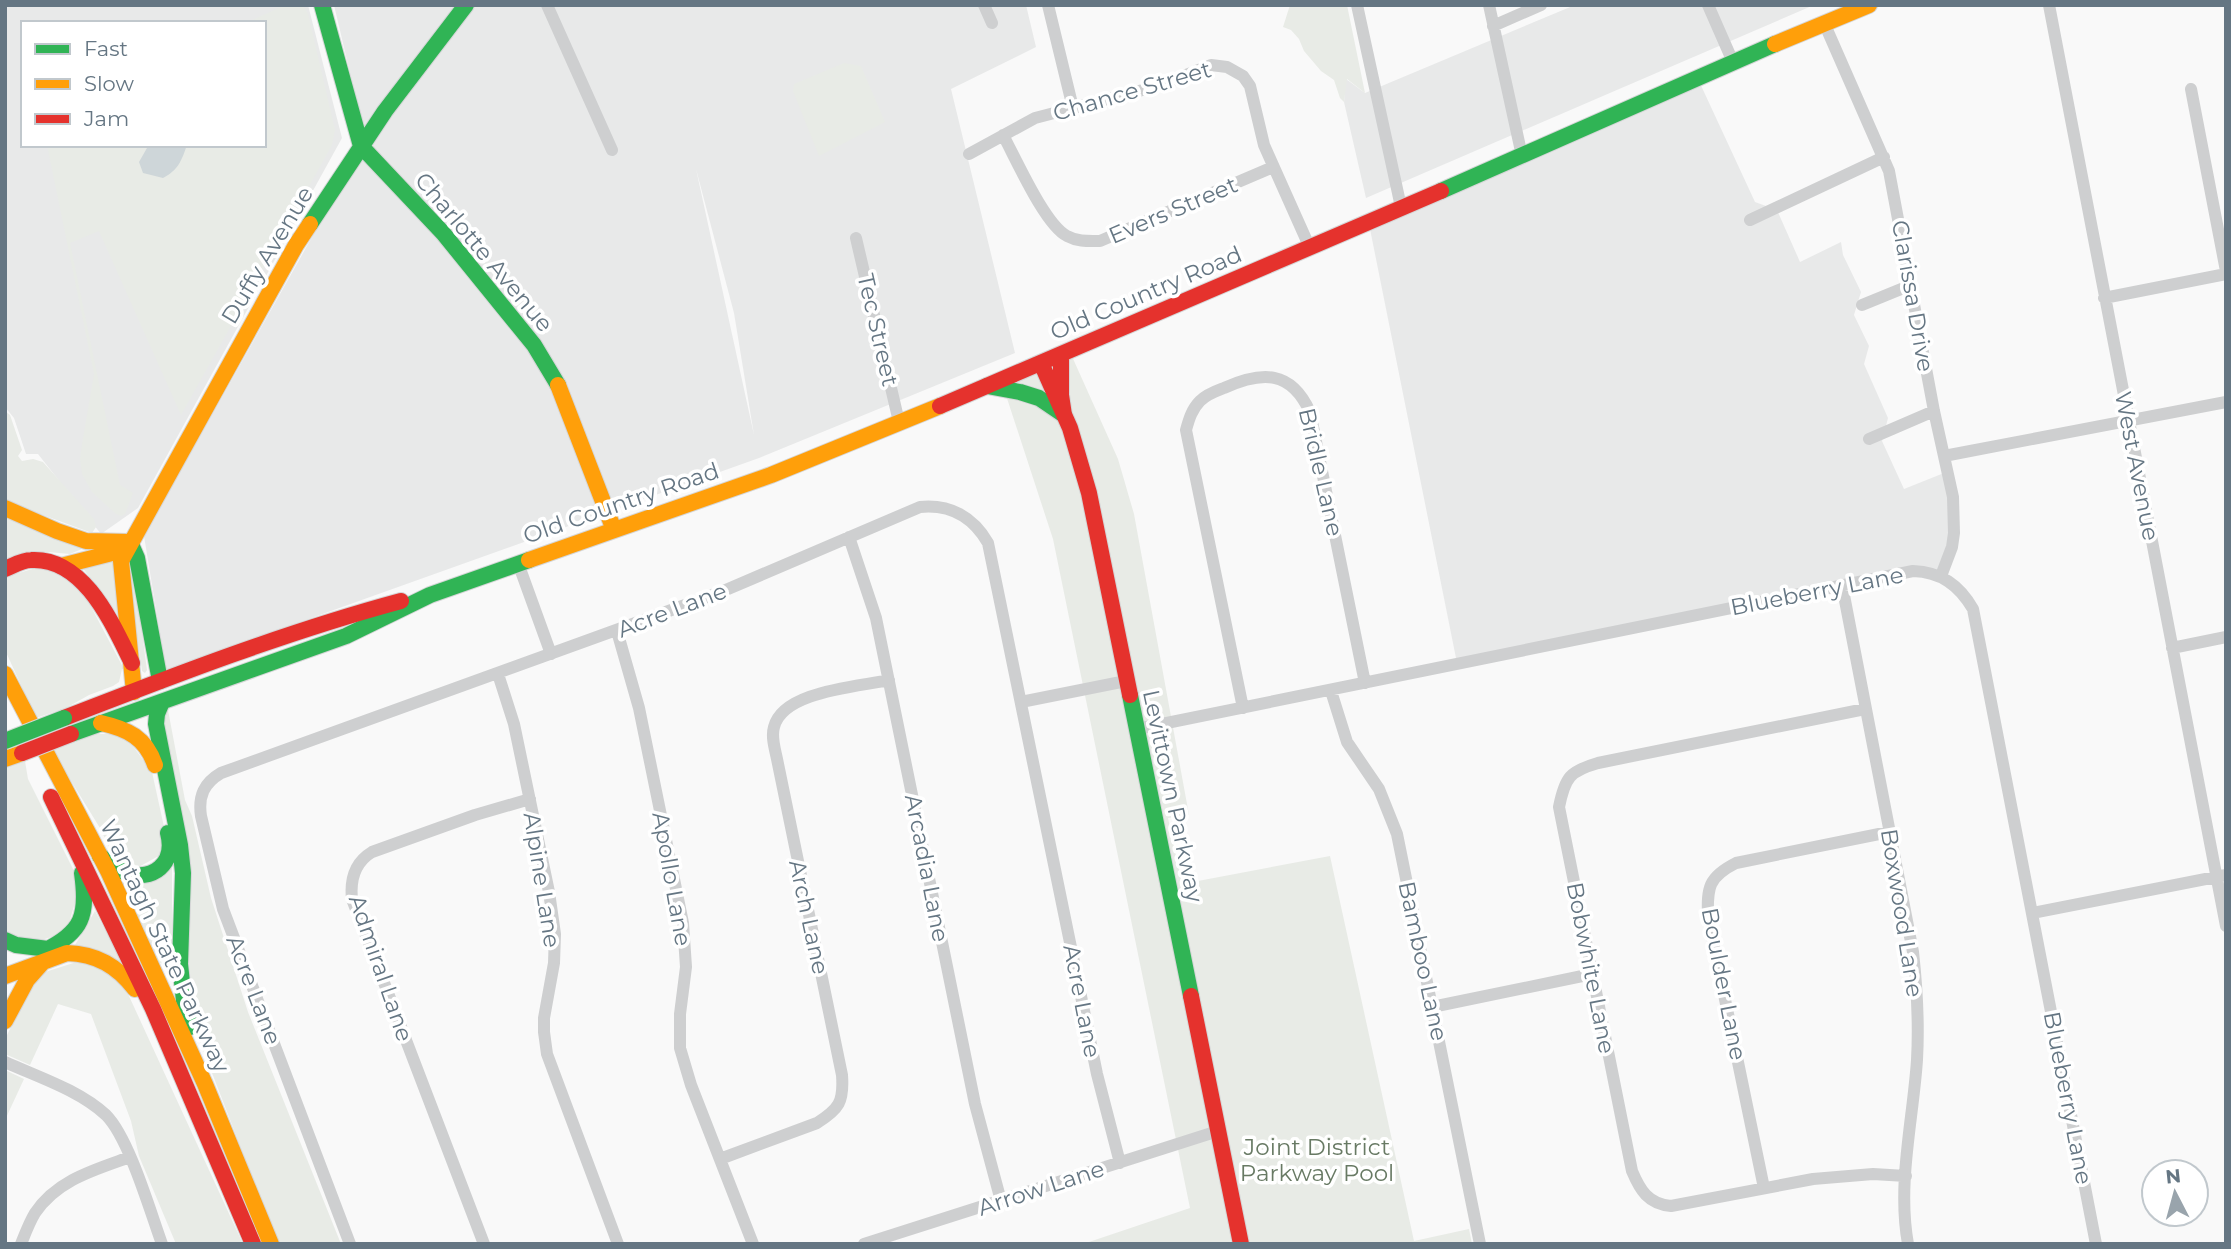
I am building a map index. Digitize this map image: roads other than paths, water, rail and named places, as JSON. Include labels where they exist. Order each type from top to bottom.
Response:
[{"type":"main road","name":"Charlotte Avenue","points":[[322,5],[361,146],[443,233],[534,345],[562,392],[614,530]]},
{"type":"main road","name":"Duffy Avenue","points":[[134,692],[121,561],[130,542],[296,244],[361,146],[466,5]]},
{"type":"main road","name":"Old Country Road","points":[[5,759],[346,636],[430,595],[778,472],[1310,248],[1869,5]]},
{"type":"main road","points":[[1060,355],[1064,415]]},
{"type":"main road","name":"Levittown Parkway","points":[[1041,363],[1064,415],[1089,493],[1241,1244]]},
{"type":"main road","points":[[987,386],[1039,398],[1064,415]]},
{"type":"main road","points":[[5,508],[86,541],[130,542]]},
{"type":"main road","points":[[61,566],[112,553],[130,542]]},
{"type":"main road","points":[[130,542],[137,558],[160,681]]},
{"type":"main road","points":[[5,569],[13,564],[43,560],[61,566],[75,575],[117,631],[132,663]]},
{"type":"main road","name":"Old Country Road","points":[[5,741],[160,681],[338,618],[384,604],[430,595]]},
{"type":"main road","name":"Wantagh State Parkway","points":[[5,674],[100,856],[205,1084],[271,1244]]},
{"type":"main road","points":[[162,702],[157,715],[157,734],[180,845],[183,873],[181,981],[205,1084]]},
{"type":"main road","points":[[5,708],[33,762]]},
{"type":"main road","points":[[100,856],[125,872],[146,874],[162,866],[170,854],[152,751],[133,733],[115,725],[101,723]]},
{"type":"main road","name":"Wantagh State Parkway","points":[[44,784],[78,849],[153,1009],[253,1244]]},
{"type":"main road","points":[[5,976],[46,955],[69,939],[78,928],[86,899],[78,849]]},
{"type":"main road","points":[[5,940],[46,955]]},
{"type":"main road","points":[[5,965],[46,955],[88,954],[103,959],[125,975],[153,1009]]},
{"type":"main road","points":[[5,1021],[27,980],[46,955]]},
{"type":"street","points":[[547,5],[612,149]]},
{"type":"street","points":[[984,5],[992,23]]},
{"type":"street","points":[[1048,5],[1073,108]]},
{"type":"street","points":[[1357,5],[1401,207]]},
{"type":"street","points":[[1489,5],[1522,156]]},
{"type":"street","points":[[1493,26],[1541,5]]},
{"type":"street","points":[[1708,5],[1734,62]]},
{"type":"street","name":"West Avenue","points":[[2049,5],[2172,648],[2221,876],[2226,926]]},
{"type":"street","name":"Clarissa Drive","points":[[1825,24],[1889,171],[1952,497],[1955,521],[1952,547],[1941,576]]},
{"type":"street","name":"Chance Street","points":[[969,154],[1034,118],[1158,86],[1210,65],[1227,67],[1243,76],[1250,86],[1264,145],[1310,248]]},
{"type":"street","points":[[2104,298],[2226,272],[2191,89]]},
{"type":"street","name":"Evers Street","points":[[1003,135],[1052,224],[1066,236],[1080,241],[1100,241],[1273,167]]},
{"type":"street","points":[[1750,220],[1884,157]]},
{"type":"street","name":"Tec Street","points":[[856,238],[900,422]]},
{"type":"street","points":[[1862,305],[1911,285]]},
{"type":"street","name":"Bridle Lane","points":[[1242,708],[1186,430],[1191,412],[1200,401],[1256,376],[1274,378],[1293,387],[1310,412],[1365,683]]},
{"type":"street","points":[[1944,456],[2226,402]]},
{"type":"street","points":[[1869,439],[1934,411]]},
{"type":"street","name":"Acre Lane","points":[[350,1244],[223,909],[201,816],[201,799],[204,787],[210,779],[721,592],[920,507],[948,508],[962,515],[982,532],[990,551],[1097,1074],[1121,1163]]},
{"type":"street","name":"Arcadia Lane","points":[[849,537],[876,618],[975,1104],[1001,1200]]},
{"type":"street","points":[[519,563],[551,654]]},
{"type":"street","name":"Blueberry Lane","points":[[1137,729],[1913,571],[1927,571],[1941,576],[1964,593],[1973,609],[2096,1244]]},
{"type":"street","name":"Boxwood Lane","points":[[1842,585],[1913,952],[1918,1000],[1917,1058],[1904,1208],[1908,1244]]},
{"type":"street","name":"Apollo Lane","points":[[617,631],[639,708],[683,923],[686,967],[680,1014],[680,1048],[753,1244]]},
{"type":"street","points":[[2172,648],[2226,637]]},
{"type":"street","name":"Alpine Lane","points":[[498,674],[514,724],[549,892],[555,934],[554,963],[544,1018],[547,1054],[618,1244]]},
{"type":"street","name":"Arch Lane","points":[[720,1159],[817,1123],[831,1114],[841,1101],[842,1075],[777,759],[774,727],[781,713],[804,698],[889,680]]},
{"type":"street","points":[[1021,702],[1126,681]]},
{"type":"street","name":"Bamboo Lane","points":[[1331,691],[1348,742],[1379,789],[1397,834],[1480,1244]]},
{"type":"street","name":"Bobwhite Lane","points":[[1865,709],[1581,768],[1573,773],[1563,787],[1559,807],[1632,1171],[1640,1190],[1654,1202],[1671,1206],[1813,1179],[1873,1174],[1906,1176]]},
{"type":"street","name":"Admiral Lane","points":[[484,1244],[352,900],[352,877],[358,864],[372,852],[475,815],[530,799]]},
{"type":"street","name":"Boulder Lane","points":[[1764,1188],[1708,917],[1707,893],[1715,877],[1736,863],[1889,832]]},
{"type":"street","points":[[2032,913],[2221,876]]},
{"type":"street","points":[[1432,1007],[1592,974]]},
{"type":"street","points":[[5,1062],[96,1107],[115,1126],[130,1157],[162,1244]]},
{"type":"street","name":"Arrow Lane","points":[[864,1244],[1218,1131]]},
{"type":"street","points":[[20,1244],[34,1215],[57,1189],[84,1174],[130,1157]]},
{"type":"park label","name":"Joint District Parkway Pool","points":[[1317,1160]]}]
